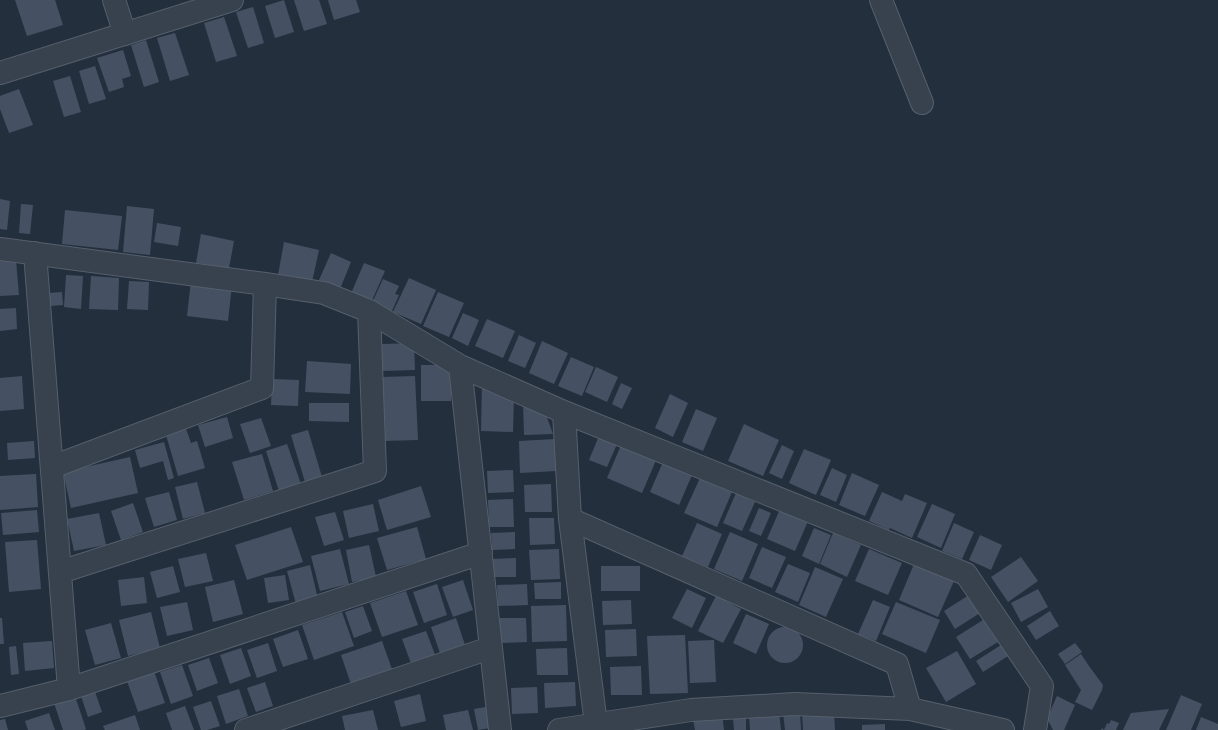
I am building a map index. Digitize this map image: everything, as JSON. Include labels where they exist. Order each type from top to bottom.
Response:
[{"type":"street","points":[[114,0],[125,34]]},
{"type":"street","points":[[0,73],[232,0]]},
{"type":"street","points":[[886,1],[922,103]]},
{"type":"street","points":[[0,249],[324,293],[369,311],[460,366],[564,412],[966,574],[1042,686],[1035,730]]},
{"type":"street","points":[[36,253],[69,689]]},
{"type":"street","points":[[52,467],[262,388],[265,284]]},
{"type":"street","points":[[60,572],[375,471],[369,311]]},
{"type":"street","points":[[460,366],[500,730]]},
{"type":"street","points":[[564,412],[570,519],[596,724]]},
{"type":"street","points":[[570,519],[897,664],[910,710]]},
{"type":"street","points":[[0,706],[69,689],[480,553]]},
{"type":"street","points":[[246,730],[490,648]]},
{"type":"street","points":[[559,730],[691,710],[795,704],[910,710],[1003,730]]},
{"type":"building","points":[[15,0],[55,0],[63,25],[27,36]]},
{"type":"building","points":[[284,0],[294,32],[275,38],[265,6]]},
{"type":"building","points":[[294,0],[319,0],[327,24],[304,31]]},
{"type":"building","points":[[328,0],[356,0],[360,12],[334,20]]},
{"type":"building","points":[[253,7],[264,43],[248,48],[236,12]]},
{"type":"building","points":[[224,17],[237,56],[216,62],[204,23]]},
{"type":"building","points":[[175,33],[189,75],[170,81],[157,38]]},
{"type":"building","points":[[146,40],[159,82],[144,87],[131,45]]},
{"type":"building","points":[[123,50],[131,76],[122,79],[124,87],[109,92],[97,58]]},
{"type":"building","points":[[95,66],[106,99],[89,104],[79,71]]},
{"type":"building","points":[[70,76],[81,112],[64,117],[53,81]]},
{"type":"building","points":[[19,89],[33,125],[9,133],[0,109],[0,96]]},
{"type":"building","points":[[0,199],[10,201],[7,230],[0,229]]},
{"type":"building","points":[[21,204],[33,205],[30,234],[19,233]]},
{"type":"building","points":[[127,206],[154,209],[150,255],[123,252]]},
{"type":"building","points":[[65,210],[122,216],[118,250],[62,244]]},
{"type":"building","points":[[157,223],[181,227],[178,246],[154,242]]},
{"type":"building","points":[[201,234],[234,241],[229,268],[196,263]]},
{"type":"building","points":[[284,242],[319,250],[312,282],[278,275]]},
{"type":"building","points":[[331,253],[351,262],[340,289],[319,280]]},
{"type":"building","points":[[16,260],[19,295],[0,296],[0,261]]},
{"type":"building","points":[[364,263],[385,271],[370,305],[350,296]]},
{"type":"building","points":[[66,275],[83,276],[81,309],[64,307]]},
{"type":"building","points":[[91,276],[119,278],[118,310],[89,309]]},
{"type":"building","points":[[409,278],[436,290],[421,324],[393,312]]},
{"type":"building","points":[[383,279],[399,286],[395,294],[399,295],[392,311],[372,303]]},
{"type":"building","points":[[191,280],[232,285],[228,321],[187,316]]},
{"type":"building","points":[[129,281],[149,282],[148,310],[127,309]]},
{"type":"building","points":[[62,292],[63,305],[50,306],[49,293]]},
{"type":"building","points":[[438,292],[464,303],[449,337],[423,326]]},
{"type":"building","points":[[16,308],[17,329],[0,331],[0,309]]},
{"type":"building","points":[[463,313],[479,320],[468,346],[452,338]]},
{"type":"building","points":[[487,319],[515,331],[503,358],[475,346]]},
{"type":"building","points":[[519,335],[536,343],[525,368],[508,361]]},
{"type":"building","points":[[542,341],[568,353],[554,384],[529,373]]},
{"type":"building","points":[[414,343],[415,370],[382,371],[382,344]]},
{"type":"building","points":[[571,357],[594,367],[582,396],[558,386]]},
{"type":"building","points":[[307,361],[351,364],[350,394],[305,392]]},
{"type":"building","points":[[421,365],[451,365],[451,401],[421,401]]},
{"type":"building","points":[[596,367],[618,377],[607,402],[585,392]]},
{"type":"building","points":[[22,376],[24,409],[0,411],[0,378]]},
{"type":"building","points":[[415,376],[418,440],[383,441],[381,377]]},
{"type":"building","points":[[272,379],[299,380],[298,406],[271,405]]},
{"type":"building","points":[[482,383],[514,395],[513,432],[481,431]]},
{"type":"building","points":[[621,383],[632,388],[622,409],[612,404]]},
{"type":"building","points":[[670,394],[688,403],[673,437],[655,428]]},
{"type":"building","points":[[523,401],[545,412],[553,434],[524,435]]},
{"type":"building","points":[[309,403],[349,403],[349,422],[309,421]]},
{"type":"building","points":[[696,409],[717,418],[703,451],[682,442]]},
{"type":"building","points":[[227,417],[233,438],[205,447],[198,425]]},
{"type":"building","points":[[261,418],[271,446],[250,453],[240,424]]},
{"type":"building","points":[[744,424],[779,440],[763,476],[728,461]]},
{"type":"building","points":[[186,429],[191,443],[197,441],[205,468],[178,476],[166,435]]},
{"type":"building","points":[[308,430],[322,477],[305,482],[291,435]]},
{"type":"building","points":[[599,436],[617,444],[607,467],[589,460]]},
{"type":"building","points":[[555,439],[556,471],[520,473],[519,441]]},
{"type":"building","points":[[34,441],[35,458],[8,460],[7,443]]},
{"type":"building","points":[[164,442],[174,478],[168,480],[163,461],[140,468],[135,450]]},
{"type":"building","points":[[622,443],[657,458],[642,493],[607,478]]},
{"type":"building","points":[[287,444],[302,487],[280,494],[266,451]]},
{"type":"building","points":[[782,445],[794,451],[782,479],[769,473]]},
{"type":"building","points":[[804,449],[831,460],[816,495],[789,483]]},
{"type":"building","points":[[262,454],[273,491],[244,500],[232,462]]},
{"type":"building","points":[[130,457],[138,493],[71,508],[63,472]]},
{"type":"building","points":[[663,462],[692,475],[679,505],[650,492]]},
{"type":"building","points":[[832,468],[847,475],[836,502],[820,495]]},
{"type":"building","points":[[513,470],[514,492],[488,493],[487,471]]},
{"type":"building","points":[[852,473],[879,485],[865,516],[839,505]]},
{"type":"building","points":[[36,474],[38,507],[0,510],[0,476]]},
{"type":"building","points":[[700,478],[732,492],[717,527],[684,513]]},
{"type":"building","points":[[197,482],[205,513],[183,519],[175,487]]},
{"type":"building","points":[[551,484],[552,512],[525,512],[524,485]]},
{"type":"building","points":[[421,486],[431,517],[387,530],[378,500]]},
{"type":"building","points":[[169,492],[177,520],[154,527],[145,498]]},
{"type":"building","points":[[882,492],[902,501],[905,494],[927,503],[912,538],[890,528],[889,530],[869,521]]},
{"type":"building","points":[[736,493],[755,502],[742,531],[723,523]]},
{"type":"building","points":[[513,499],[514,527],[489,527],[488,500]]},
{"type":"building","points":[[133,503],[143,532],[121,540],[111,511]]},
{"type":"building","points":[[373,504],[379,531],[349,538],[343,511]]},
{"type":"building","points":[[932,504],[955,514],[941,548],[917,537]]},
{"type":"building","points":[[781,507],[809,519],[795,551],[767,539]]},
{"type":"building","points":[[759,508],[771,513],[761,536],[749,531]]},
{"type":"building","points":[[37,510],[39,532],[3,535],[1,513]]},
{"type":"building","points":[[335,512],[344,540],[324,546],[315,517]]},
{"type":"building","points":[[99,513],[106,545],[74,551],[67,519]]},
{"type":"building","points":[[529,518],[554,518],[555,544],[530,545]]},
{"type":"building","points":[[697,523],[722,534],[708,567],[682,556]]},
{"type":"building","points":[[954,523],[974,532],[962,559],[942,551]]},
{"type":"building","points":[[291,527],[303,562],[247,580],[235,545]]},
{"type":"building","points":[[417,527],[426,559],[387,570],[377,538]]},
{"type":"building","points":[[814,528],[831,535],[819,564],[802,556]]},
{"type":"building","points":[[515,532],[515,549],[492,550],[491,533]]},
{"type":"building","points":[[730,532],[758,544],[742,581],[714,569]]},
{"type":"building","points":[[833,533],[861,545],[847,577],[820,564]]},
{"type":"building","points":[[980,535],[1002,545],[991,570],[969,560]]},
{"type":"building","points":[[37,540],[41,589],[9,592],[5,542]]},
{"type":"building","points":[[369,545],[376,577],[352,582],[346,550]]},
{"type":"building","points":[[762,547],[786,557],[772,588],[749,578]]},
{"type":"building","points":[[340,549],[349,584],[320,591],[311,556]]},
{"type":"building","points":[[559,549],[560,579],[531,580],[529,550]]},
{"type":"building","points":[[869,549],[902,563],[888,595],[855,581]]},
{"type":"building","points":[[206,553],[213,581],[185,587],[178,559]]},
{"type":"building","points":[[1021,557],[1038,581],[1008,602],[991,577]]},
{"type":"building","points":[[516,558],[516,577],[491,577],[490,559]]},
{"type":"building","points":[[788,564],[810,573],[798,602],[775,592]]},
{"type":"building","points":[[914,564],[954,581],[938,617],[899,600]]},
{"type":"building","points":[[310,565],[318,599],[296,604],[287,571]]},
{"type":"building","points":[[173,566],[180,592],[157,598],[150,572]]},
{"type":"building","points":[[601,566],[640,566],[640,591],[601,591]]},
{"type":"building","points":[[815,567],[843,579],[826,617],[799,605]]},
{"type":"building","points":[[285,575],[289,600],[268,603],[264,578]]},
{"type":"building","points":[[144,577],[147,603],[121,606],[118,580]]},
{"type":"building","points":[[234,580],[243,614],[213,622],[205,587]]},
{"type":"building","points":[[463,580],[473,610],[453,617],[442,587]]},
{"type":"building","points":[[561,582],[561,599],[535,599],[534,583]]},
{"type":"building","points":[[437,584],[447,615],[424,623],[413,592]]},
{"type":"building","points":[[527,584],[528,605],[498,606],[497,585]]},
{"type":"building","points":[[687,589],[706,598],[692,628],[672,618]]},
{"type":"building","points":[[1038,589],[1048,607],[1021,622],[1011,603]]},
{"type":"building","points":[[406,591],[418,625],[382,637],[370,603]]},
{"type":"building","points":[[969,595],[980,613],[955,629],[944,611]]},
{"type":"building","points":[[716,596],[741,609],[723,643],[698,631]]},
{"type":"building","points":[[631,600],[632,624],[603,625],[602,601]]},
{"type":"building","points":[[873,600],[890,607],[876,641],[858,634]]},
{"type":"building","points":[[187,602],[193,630],[167,636],[160,607]]},
{"type":"building","points":[[896,602],[940,620],[926,653],[882,634]]},
{"type":"building","points":[[566,605],[567,641],[532,642],[531,606]]},
{"type":"building","points":[[363,606],[372,631],[354,638],[345,612]]},
{"type":"building","points":[[1050,611],[1059,626],[1036,640],[1027,626]]},
{"type":"building","points":[[151,612],[160,648],[128,656],[119,620]]},
{"type":"building","points":[[342,612],[354,646],[314,660],[302,625]]},
{"type":"building","points":[[746,614],[769,624],[756,654],[733,643]]},
{"type":"building","points":[[0,618],[2,618],[4,644],[0,644]]},
{"type":"building","points":[[456,618],[466,648],[441,656],[431,627]]},
{"type":"building","points":[[499,618],[526,618],[527,642],[500,643]]},
{"type":"building","points":[[983,620],[998,642],[970,659],[956,637]]},
{"type":"building","points":[[111,623],[121,658],[95,665],[85,630]]},
{"type":"building","points":[[789,627],[798,632],[802,638],[802,652],[798,658],[789,663],[781,663],[772,658],[768,652],[767,641],[772,632],[778,628]]},
{"type":"building","points":[[636,629],[637,656],[606,657],[605,630]]},
{"type":"building","points":[[298,630],[308,659],[283,667],[273,639]]},
{"type":"building","points":[[426,631],[436,657],[412,666],[402,639]]},
{"type":"building","points":[[685,635],[688,693],[650,694],[647,636]]},
{"type":"building","points":[[714,640],[716,682],[690,683],[688,641]]},
{"type":"building","points":[[52,641],[54,668],[25,671],[23,643]]},
{"type":"building","points":[[382,641],[393,672],[352,687],[341,655]]},
{"type":"building","points":[[268,643],[277,671],[257,678],[247,650]]},
{"type":"building","points":[[1075,643],[1082,652],[1065,664],[1058,654]]},
{"type":"building","points":[[1001,645],[1008,656],[983,672],[976,661]]},
{"type":"building","points":[[16,646],[19,674],[11,675],[9,647]]},
{"type":"building","points":[[241,648],[251,676],[230,684],[220,655]]},
{"type":"building","points":[[567,648],[568,675],[537,675],[536,649]]},
{"type":"building","points":[[957,651],[976,684],[946,702],[926,668]]},
{"type":"building","points":[[1081,654],[1103,685],[1092,710],[1075,702],[1081,690],[1065,665]]},
{"type":"building","points":[[209,658],[218,683],[197,691],[188,665]]},
{"type":"building","points":[[182,665],[193,696],[171,704],[160,672]]},
{"type":"building","points":[[641,666],[642,695],[611,695],[610,667]]},
{"type":"building","points":[[154,671],[165,703],[138,712],[127,681]]},
{"type":"building","points":[[265,682],[273,706],[256,712],[247,688]]},
{"type":"building","points":[[575,682],[576,706],[545,708],[544,683]]},
{"type":"building","points":[[537,687],[538,713],[512,714],[511,688]]},
{"type":"building","points":[[94,689],[102,712],[88,717],[80,693]]},
{"type":"building","points":[[239,689],[248,716],[226,724],[217,696]]},
{"type":"building","points":[[420,694],[426,721],[401,727],[394,701]]},
{"type":"building","points":[[1181,695],[1202,704],[1191,730],[1166,730]]},
{"type":"building","points":[[75,696],[86,729],[63,730],[54,703]]},
{"type":"building","points":[[1057,696],[1075,705],[1064,730],[1053,730],[1047,718]]},
{"type":"building","points":[[211,701],[220,726],[207,730],[201,730],[193,707]]},
{"type":"building","points":[[185,706],[194,730],[172,730],[166,713]]},
{"type":"building","points":[[486,707],[490,728],[478,730],[474,709]]},
{"type":"building","points":[[1169,709],[1159,730],[1123,730],[1131,713]]},
{"type":"building","points":[[373,710],[378,730],[345,730],[342,716]]},
{"type":"building","points":[[468,710],[473,730],[446,730],[443,715]]},
{"type":"building","points":[[834,710],[835,730],[803,730],[802,712]]},
{"type":"building","points":[[779,711],[781,730],[750,730],[749,714]]},
{"type":"building","points":[[800,712],[801,730],[785,730],[783,713]]},
{"type":"building","points":[[49,713],[55,730],[28,730],[25,721]]},
{"type":"building","points":[[135,715],[140,730],[105,730],[103,726]]},
{"type":"building","points":[[722,715],[724,730],[695,730],[693,719]]},
{"type":"building","points":[[1201,717],[1218,724],[1218,730],[1196,730]]},
{"type":"building","points":[[733,718],[746,718],[746,730],[734,730]]},
{"type":"building","points":[[5,719],[8,730],[0,730],[0,720]]},
{"type":"building","points":[[1111,720],[1119,723],[1116,730],[1104,730],[1107,723],[1109,724]]},
{"type":"building","points":[[885,724],[885,730],[862,730],[862,725]]}]
